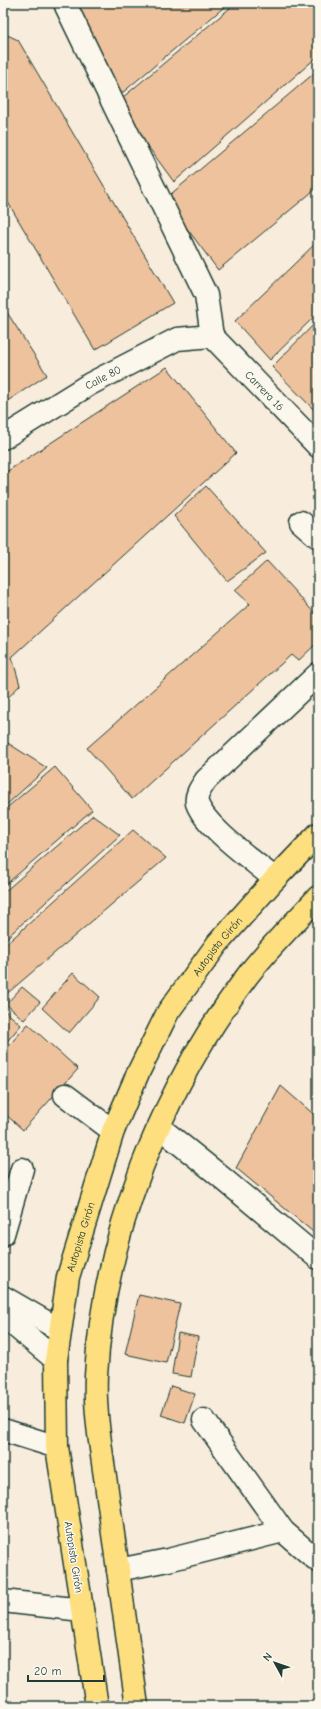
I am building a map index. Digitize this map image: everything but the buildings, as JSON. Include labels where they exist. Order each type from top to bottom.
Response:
[{"type":"highway","name":"Autopista Girón","points":[[97,1706],[57,1447],[56,1360],[68,1277],[113,1131],[138,1073],[168,1012],[218,943],[275,879],[318,834]]},
{"type":"highway","points":[[137,1706],[99,1432],[96,1377],[104,1304],[115,1248],[130,1200],[159,1127],[200,1045],[246,977],[318,897]]},
{"type":"street","points":[[63,4],[206,294],[212,336]]},
{"type":"street","name":"Calle 80","points":[[3,438],[90,384],[177,339],[212,336]]},
{"type":"street","name":"Carrera 16","points":[[212,336],[318,446]]},
{"type":"street","points":[[301,522],[318,537]]},
{"type":"street","points":[[275,879],[212,825],[197,802],[197,794],[206,780],[318,674]]},
{"type":"street","points":[[65,1095],[113,1131]]},
{"type":"street","points":[[159,1127],[216,1172],[318,1258]]},
{"type":"street","points":[[3,1234],[22,1169]]},
{"type":"street","points":[[3,1297],[60,1330]]},
{"type":"street","points":[[3,1316],[56,1360]]},
{"type":"street","points":[[204,1420],[284,1531],[318,1561]]},
{"type":"street","points":[[3,1430],[57,1447]]},
{"type":"street","points":[[118,1570],[168,1560],[284,1531]]},
{"type":"street","points":[[3,1601],[82,1610]]}]
